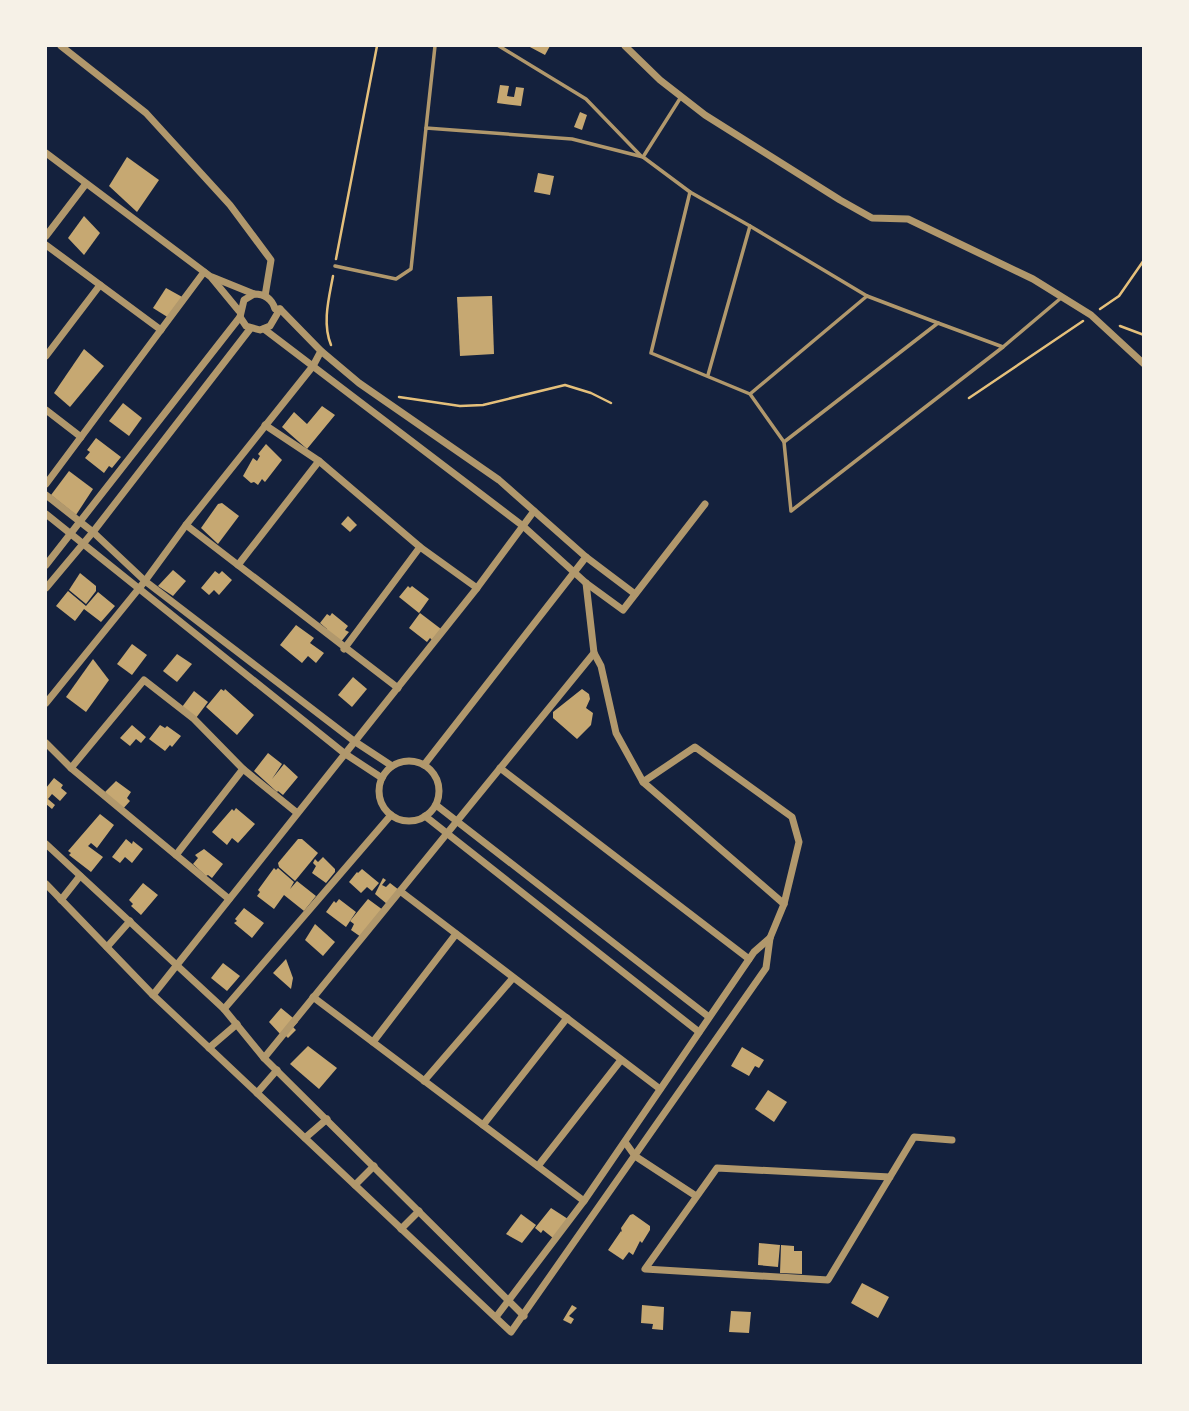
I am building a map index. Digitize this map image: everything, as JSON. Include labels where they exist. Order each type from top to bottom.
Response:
[{"type":"street","points":[[61,46],[146,113],[230,205],[271,260],[265,296]]},
{"type":"street","points":[[625,46],[660,80],[715,122],[872,218],[908,219],[1033,279],[1091,315],[1143,364]]},
{"type":"street","points":[[46,153],[85,185],[211,277],[265,296],[275,309],[280,309],[321,351],[359,383],[499,480],[586,557],[635,594]]},
{"type":"street","points":[[46,236],[85,185]]},
{"type":"street","points":[[46,244],[161,330]]},
{"type":"street","points":[[46,484],[204,272]]},
{"type":"street","points":[[211,277],[250,329],[270,326],[280,309]]},
{"type":"street","points":[[46,356],[100,285]]},
{"type":"street","points":[[46,565],[240,314],[244,300],[254,294]]},
{"type":"street","points":[[46,588],[93,532],[250,329]]},
{"type":"street","points":[[264,329],[523,526],[586,583],[623,611],[705,504]]},
{"type":"street","points":[[46,703],[313,366],[321,351]]},
{"type":"street","points":[[46,410],[81,437]]},
{"type":"street","points":[[265,425],[319,461],[420,547],[477,588]]},
{"type":"street","points":[[238,565],[319,461]]},
{"type":"street","points":[[46,495],[93,532],[145,580],[354,741],[392,766]]},
{"type":"street","points":[[153,995],[477,588],[534,511]]},
{"type":"street","points":[[46,514],[344,753],[382,778]]},
{"type":"street","points":[[186,525],[398,688]]},
{"type":"street","points":[[344,649],[420,547]]},
{"type":"street","points":[[424,765],[586,557]]},
{"type":"street","points":[[586,583],[594,653],[601,666],[615,733],[643,782],[784,904]]},
{"type":"street","points":[[264,1058],[594,653]]},
{"type":"street","points":[[71,768],[144,680],[194,719],[243,769],[296,812]]},
{"type":"street","points":[[46,743],[71,768],[229,899]]},
{"type":"street","points":[[46,884],[153,995],[511,1332],[766,968],[771,938],[784,904],[799,842],[793,817],[695,747],[643,782]]},
{"type":"street","points":[[406,761],[424,765],[431,770],[439,786],[436,805],[425,816],[414,821],[391,815],[380,798],[382,778],[392,766],[406,761]]},
{"type":"street","points":[[500,768],[749,959]]},
{"type":"street","points":[[176,855],[243,769]]},
{"type":"street","points":[[436,805],[709,1017]]},
{"type":"street","points":[[224,1009],[391,815]]},
{"type":"street","points":[[425,816],[699,1031]]},
{"type":"street","points":[[46,844],[224,1009],[264,1058],[524,1316]]},
{"type":"street","points":[[61,900],[80,876]]},
{"type":"street","points":[[400,891],[660,1089]]},
{"type":"street","points":[[107,947],[130,920]]},
{"type":"street","points":[[373,1042],[456,934]]},
{"type":"street","points":[[496,1318],[584,1201],[749,959],[771,938]]},
{"type":"street","points":[[425,1081],[513,978]]},
{"type":"street","points":[[313,997],[584,1201]]},
{"type":"street","points":[[483,1125],[567,1018]]},
{"type":"street","points":[[209,1048],[237,1024]]},
{"type":"street","points":[[538,1166],[621,1060]]},
{"type":"street","points":[[257,1093],[277,1070]]},
{"type":"street","points":[[305,1138],[327,1119]]},
{"type":"street","points":[[890,1177],[717,1168],[645,1269],[828,1280],[890,1177],[914,1137],[952,1140]]},
{"type":"street","points":[[625,1142],[635,1156],[696,1196]]},
{"type":"street","points":[[355,1185],[374,1166]]},
{"type":"street","points":[[401,1229],[419,1211]]},
{"type":"lane","points":[[335,266],[396,279],[411,269],[435,46]]},
{"type":"lane","points":[[499,46],[586,99],[643,157],[690,192],[867,296],[1003,346]]},
{"type":"lane","points":[[643,157],[681,97]]},
{"type":"lane","points":[[426,128],[572,138],[643,157]]},
{"type":"lane","points":[[690,192],[651,353],[750,394],[784,442],[791,510],[1062,297]]},
{"type":"lane","points":[[708,375],[750,226]]},
{"type":"lane","points":[[750,394],[867,296]]},
{"type":"lane","points":[[784,442],[938,323]]},
{"type":"path","points":[[332,348],[328,338],[327,314],[377,46]]},
{"type":"path","points":[[969,398],[1119,296],[1143,260]]},
{"type":"path","points":[[1117,325],[1143,335]]},
{"type":"path","points":[[390,395],[438,404],[483,405],[565,385],[611,403]]},
{"type":"building","points":[[528,46],[550,46],[545,55]]},
{"type":"building","points":[[500,85],[509,86],[507,96],[514,97],[516,87],[524,88],[521,106],[497,103]]},
{"type":"building","points":[[580,112],[587,115],[582,130],[574,127]]},
{"type":"building","points":[[127,157],[159,180],[137,212],[109,186]]},
{"type":"building","points":[[538,173],[554,176],[550,195],[534,192]]},
{"type":"building","points":[[84,216],[100,233],[84,255],[68,238]]},
{"type":"building","points":[[166,288],[184,298],[169,318],[153,308]]},
{"type":"building","points":[[492,296],[494,354],[460,356],[457,297]]},
{"type":"building","points":[[84,349],[104,366],[70,407],[54,393]]},
{"type":"building","points":[[123,403],[142,418],[129,436],[109,421]]},
{"type":"building","points":[[322,406],[335,415],[307,449],[282,427],[294,412],[307,424]]},
{"type":"building","points":[[96,438],[121,457],[104,473],[85,458],[90,452],[87,450]]},
{"type":"building","points":[[266,444],[282,460],[265,482],[262,479],[258,485],[251,483],[243,476],[253,458],[257,461],[260,456],[258,454]]},
{"type":"building","points":[[69,471],[93,489],[76,515],[51,495]]},
{"type":"building","points":[[222,503],[239,516],[218,544],[201,528],[218,504]]},
{"type":"building","points":[[348,516],[357,525],[350,532],[341,524]]},
{"type":"building","points":[[173,570],[186,581],[173,596],[158,586]]},
{"type":"building","points":[[215,571],[219,574],[222,571],[232,580],[219,595],[214,590],[209,595],[201,588]]},
{"type":"building","points":[[80,573],[96,586],[96,591],[86,604],[69,590]]},
{"type":"building","points":[[408,586],[412,586],[429,599],[419,613],[399,597]]},
{"type":"building","points":[[68,591],[86,606],[98,592],[115,606],[101,622],[84,609],[75,621],[56,606]]},
{"type":"building","points":[[332,613],[348,626],[345,630],[349,632],[340,643],[325,631],[327,629],[320,623],[327,614],[330,616]]},
{"type":"building","points":[[420,613],[441,629],[427,642],[409,628]]},
{"type":"building","points":[[296,625],[314,638],[310,643],[324,653],[316,663],[308,656],[302,663],[280,645]]},
{"type":"building","points":[[132,644],[147,655],[132,675],[117,664]]},
{"type":"building","points":[[177,654],[192,664],[177,682],[163,671]]},
{"type":"building","points":[[93,659],[109,680],[86,712],[66,697]]},
{"type":"building","points":[[353,677],[367,689],[352,707],[338,695]]},
{"type":"building","points":[[221,689],[225,689],[254,715],[237,735],[206,707]]},
{"type":"building","points":[[582,689],[589,694],[586,708],[593,713],[591,725],[577,739],[553,718],[553,712]]},
{"type":"building","points":[[194,691],[208,702],[196,718],[182,707]]},
{"type":"building","points":[[132,725],[146,737],[141,743],[136,739],[130,746],[120,738]]},
{"type":"building","points":[[160,725],[165,728],[167,726],[181,736],[165,751],[149,739]]},
{"type":"building","points":[[268,753],[282,764],[272,779],[284,764],[298,777],[283,795],[254,771]]},
{"type":"building","points":[[54,778],[63,785],[61,788],[67,793],[60,801],[52,794],[48,799],[55,805],[52,809],[46,804],[46,788]]},
{"type":"building","points":[[116,781],[131,792],[127,798],[130,801],[122,810],[105,792]]},
{"type":"building","points":[[236,808],[255,824],[238,843],[232,838],[227,845],[212,832],[232,809],[234,811]]},
{"type":"building","points":[[100,814],[114,825],[97,848],[91,843],[88,846],[103,857],[91,872],[69,855],[71,853],[68,851]]},
{"type":"building","points":[[126,839],[143,849],[132,863],[125,857],[120,863],[112,857]]},
{"type":"building","points":[[298,839],[302,839],[318,853],[295,881],[278,863]]},
{"type":"building","points":[[204,849],[223,864],[212,878],[193,864],[198,858],[195,855]]},
{"type":"building","points":[[323,857],[335,869],[326,883],[312,873],[316,866],[313,863],[315,859],[318,862]]},
{"type":"building","points":[[274,868],[278,868],[294,882],[290,889],[297,881],[316,896],[304,911],[284,895],[274,909],[257,896],[260,892],[258,890]]},
{"type":"building","points":[[362,869],[379,883],[372,891],[367,887],[361,893],[349,882]]},
{"type":"building","points":[[383,878],[386,880],[382,885],[386,887],[390,883],[399,890],[387,904],[375,894]]},
{"type":"building","points":[[143,883],[158,895],[141,915],[131,906],[133,904],[129,900]]},
{"type":"building","points":[[339,899],[356,912],[346,927],[326,912],[334,901],[336,903]]},
{"type":"building","points":[[368,899],[383,910],[361,937],[351,930],[354,924],[350,921]]},
{"type":"building","points":[[244,908],[264,923],[252,938],[234,923]]},
{"type":"building","points":[[315,924],[335,942],[323,956],[305,940]]},
{"type":"building","points":[[286,959],[293,978],[291,989],[273,973]]},
{"type":"building","points":[[223,963],[240,976],[227,991],[211,978]]},
{"type":"building","points":[[281,1008],[298,1022],[293,1027],[296,1030],[288,1038],[283,1033],[281,1035],[269,1022]]},
{"type":"building","points":[[308,1046],[337,1068],[319,1089],[290,1064]]},
{"type":"building","points":[[742,1047],[764,1060],[759,1068],[755,1066],[749,1076],[731,1066]]},
{"type":"building","points":[[768,1090],[787,1102],[774,1122],[755,1109]]},
{"type":"building","points":[[551,1208],[568,1219],[553,1238],[543,1230],[541,1233],[535,1228]]},
{"type":"building","points":[[521,1214],[536,1225],[522,1243],[506,1234]]},
{"type":"building","points":[[633,1214],[650,1226],[650,1230],[633,1255],[629,1252],[623,1260],[608,1250]]},
{"type":"building","points":[[759,1243],[780,1245],[778,1267],[758,1265]]},
{"type":"building","points":[[781,1245],[794,1246],[794,1251],[802,1251],[802,1274],[780,1273]]},
{"type":"building","points":[[862,1283],[889,1297],[878,1318],[851,1303]]},
{"type":"building","points":[[572,1305],[577,1308],[569,1316],[574,1319],[571,1324],[563,1320]]},
{"type":"building","points":[[642,1305],[664,1307],[663,1330],[652,1329],[653,1324],[641,1323]]},
{"type":"building","points":[[731,1311],[751,1312],[749,1333],[729,1332]]}]
